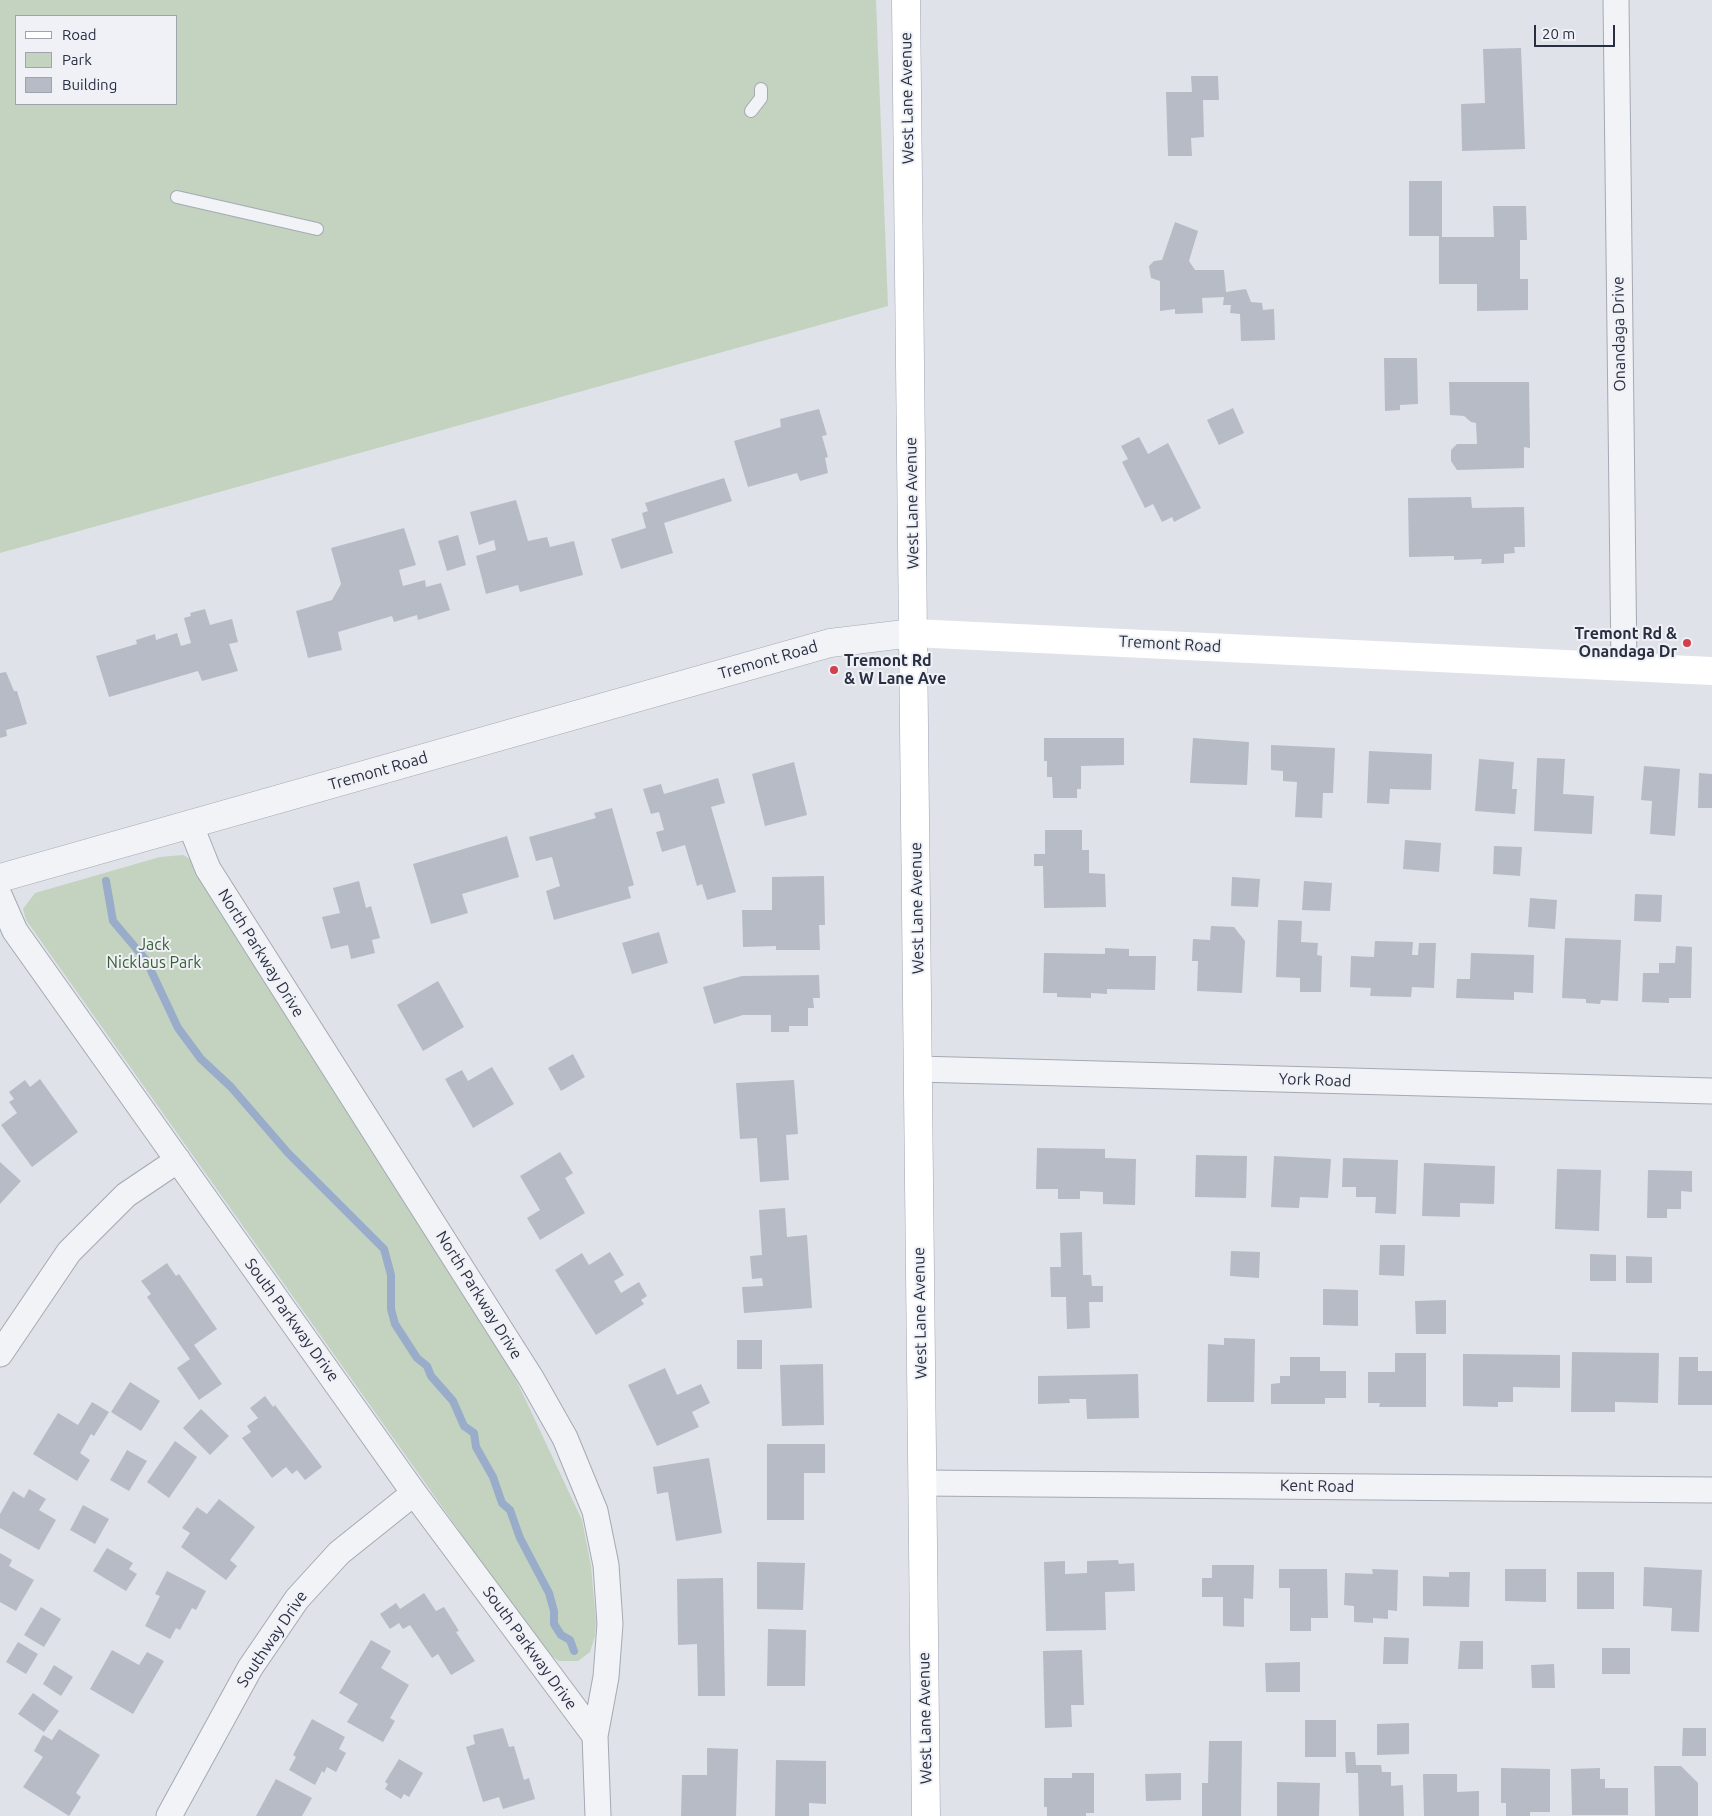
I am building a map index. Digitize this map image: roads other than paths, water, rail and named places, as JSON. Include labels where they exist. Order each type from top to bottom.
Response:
[{"type":"main road","name":"West Lane Avenue","points":[[906,0],[926,1816]]},
{"type":"main road","name":"Tremont Road","points":[[913,633],[1712,671]]},
{"type":"street","name":"Onandaga Drive","points":[[1616,0],[1624,667]]},
{"type":"street","name":"Tremont Road","points":[[0,878],[830,643],[913,633]]},
{"type":"street","name":"North Parkway Drive","points":[[190,824],[208,869],[526,1370],[565,1438],[595,1511],[606,1565],[610,1624],[606,1677],[595,1736],[598,1816]]},
{"type":"street","name":"South Parkway Drive","points":[[0,897],[15,931],[414,1493],[595,1736]]},
{"type":"street","name":"York Road","points":[[918,1069],[1712,1090]]},
{"type":"street","points":[[0,1354],[70,1252],[126,1194],[178,1160]]},
{"type":"street","name":"Kent Road","points":[[923,1483],[1712,1490]]},
{"type":"street","name":"Southway Drive","points":[[169,1816],[250,1668],[297,1599],[339,1553],[414,1493]]},
{"type":"lane","points":[[751,111],[761,98],[761,89]]},
{"type":"lane","points":[[178,198],[317,228]]},
{"type":"waterway","points":[[106,881],[113,921],[146,960],[178,1028],[201,1059],[231,1087],[288,1153],[384,1249],[391,1275],[391,1309],[395,1324],[417,1358],[427,1366],[431,1376],[453,1401],[464,1426],[474,1433],[476,1447],[493,1477],[502,1503],[510,1510],[520,1538],[549,1593],[554,1611],[554,1624],[561,1635],[570,1640],[574,1651]]},
{"type":"place","name":"Tremont Rd & Onandaga Dr","points":[[1687,643]]},
{"type":"place","name":"Tremont Rd & W Lane Ave","points":[[834,670]]},
{"type":"park label","name":"Jack Nicklaus Park","points":[[154,954]]}]
